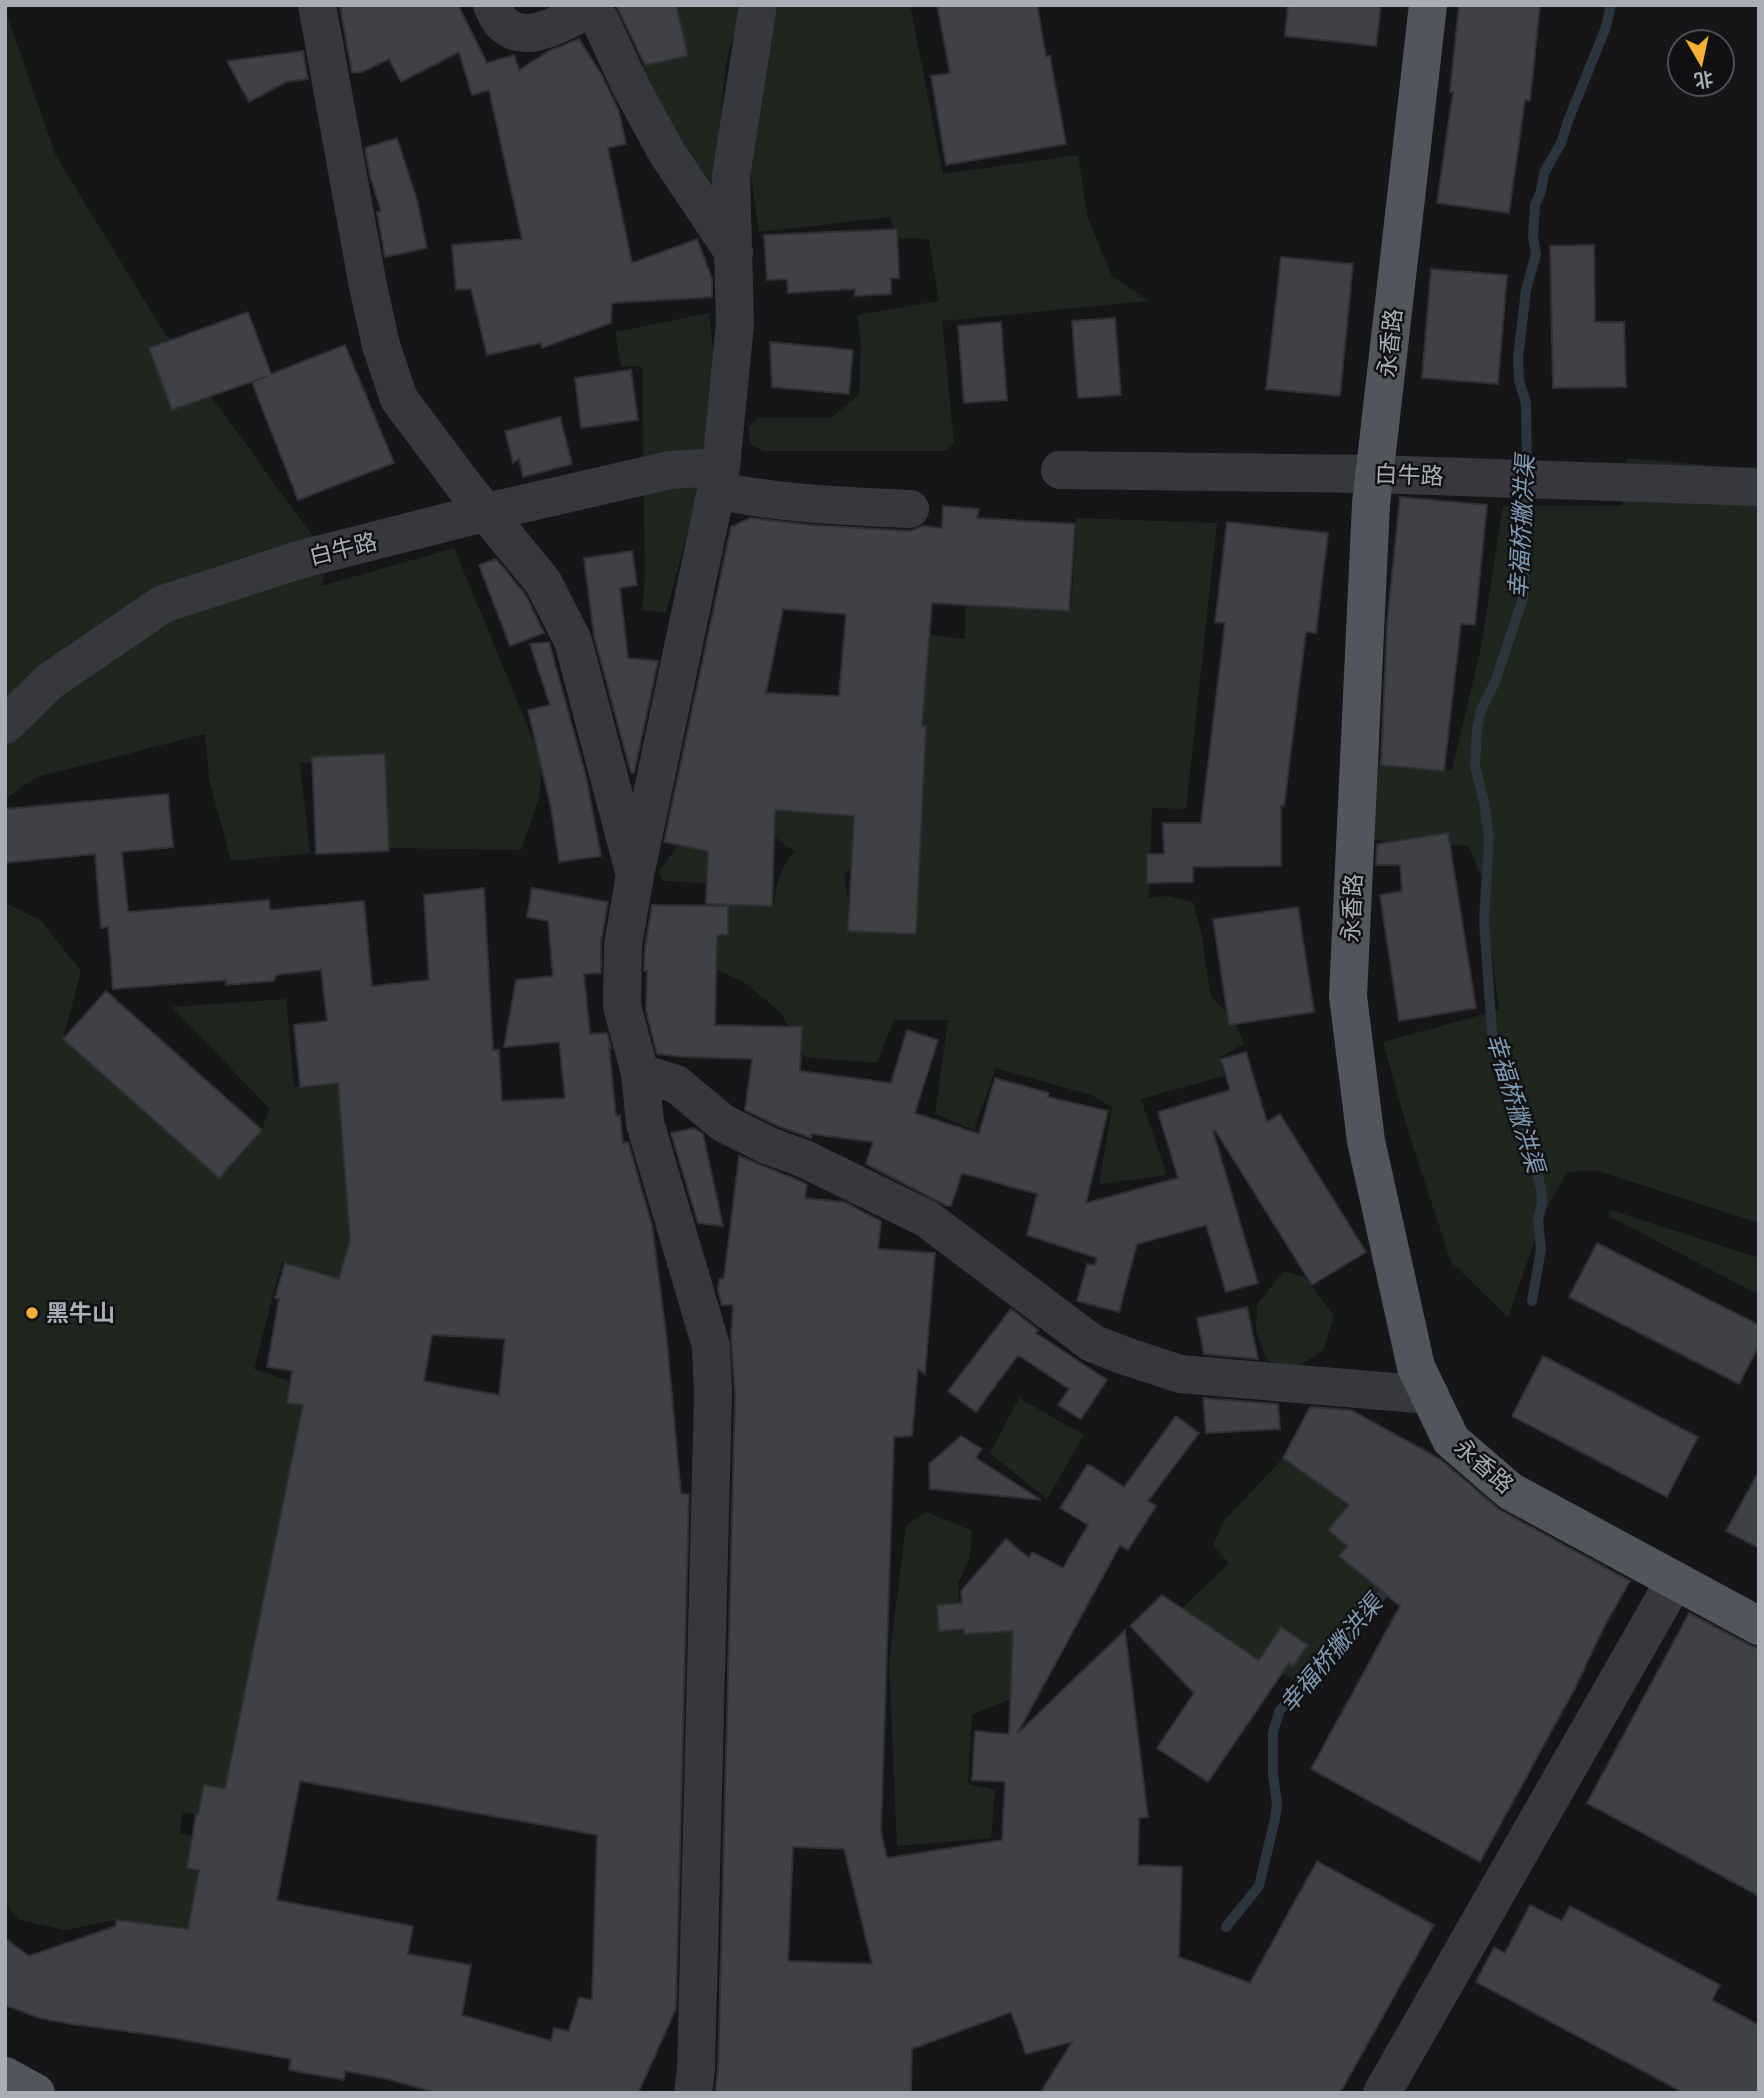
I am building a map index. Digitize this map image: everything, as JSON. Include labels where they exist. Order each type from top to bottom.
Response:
[{"type":"main road","name":"永香路","points":[[1428,5],[1369,530],[1348,996],[1366,1141],[1416,1367],[1451,1440],[1510,1491],[1759,1626]]},
{"type":"main road","points":[[5,2076],[36,2093]]},
{"type":"street","points":[[317,5],[368,286],[381,345],[399,399],[543,582],[573,640],[635,875]]},
{"type":"street","points":[[492,5],[502,24],[519,33],[534,33],[585,9],[600,20],[632,89],[667,153],[734,253]]},
{"type":"street","points":[[693,2093],[696,2069],[713,1394],[711,1346],[645,1123],[640,1073],[622,1006],[624,945],[635,875],[718,479],[735,324],[731,176],[758,5]]},
{"type":"street","name":"白牛路","points":[[5,725],[50,681],[163,604],[302,559],[487,512],[670,470],[718,479],[743,495],[847,506],[910,509]]},
{"type":"street","name":"白牛路","points":[[1060,470],[1374,474],[1759,487]]},
{"type":"street","points":[[640,1073],[676,1084],[723,1123],[769,1146],[805,1158],[927,1219],[1092,1343],[1180,1374],[1430,1395]]},
{"type":"street","points":[[1382,2093],[1419,2023],[1675,1580]]},
{"type":"shaded area","points":[[676,5],[748,5],[729,52],[724,80],[721,137],[724,218],[631,69],[688,56]]},
{"type":"shaded area","points":[[779,5],[910,5],[943,174],[1078,155],[1088,219],[1112,276],[1149,301],[942,321],[954,444],[945,451],[764,451],[751,445],[748,427],[759,418],[831,418],[859,395],[861,345],[857,315],[939,301],[929,239],[897,238],[890,217],[759,232],[748,156],[757,71]]},
{"type":"shaded area","points":[[5,10],[56,156],[160,326],[330,560],[321,586],[454,548],[542,761],[539,798],[521,850],[386,848],[377,760],[300,763],[310,853],[231,861],[209,779],[205,734],[37,777],[5,799]]},
{"type":"shaded area","points":[[709,313],[714,358],[704,470],[666,613],[642,610],[645,577],[642,367],[621,366],[615,332]]},
{"type":"shaded area","points":[[1627,458],[1759,470],[1759,1223],[1595,1170],[1567,1172],[1545,1211],[1508,1317],[1451,1262],[1408,1131],[1383,1042],[1499,1010],[1482,879],[1469,846],[1355,839],[1359,758],[1452,770],[1481,647],[1503,506],[1622,506]]},
{"type":"shaded area","points":[[1077,518],[1217,523],[1186,809],[1152,808],[1149,898],[1167,896],[1193,902],[1201,932],[1211,997],[1234,1020],[1244,1044],[1220,1057],[1224,1076],[1141,1099],[1167,1175],[1099,1184],[1112,1107],[1091,1095],[996,1068],[974,1130],[935,1114],[948,1020],[894,1020],[877,1063],[805,1057],[781,1013],[744,982],[713,968],[718,904],[774,906],[780,877],[795,852],[764,829],[709,883],[663,881],[659,871],[708,804],[873,814],[866,853],[844,875],[849,908],[913,899],[920,857],[924,634],[965,639],[966,604],[1071,608]]},
{"type":"shaded area","points":[[5,903],[41,921],[81,971],[63,1039],[220,1177],[262,1130],[269,1108],[172,1007],[286,999],[294,1087],[338,1083],[350,1240],[339,1279],[282,1261],[254,1369],[290,1381],[287,1402],[304,1406],[225,1789],[204,1785],[198,1815],[183,1813],[180,1833],[192,1836],[187,1867],[211,1872],[186,1940],[152,1925],[116,1920],[65,1930],[20,1920],[5,1903]]},
{"type":"shaded area","points":[[1611,1210],[1759,1258],[1759,1295],[1609,1216]]},
{"type":"shaded area","points":[[1283,1271],[1305,1277],[1334,1316],[1323,1350],[1295,1369],[1277,1367],[1266,1358],[1256,1331],[1257,1305]]},
{"type":"shaded area","points":[[1019,1398],[1084,1435],[1047,1499],[990,1453]]},
{"type":"shaded area","points":[[1283,1458],[1349,1505],[1328,1530],[1347,1546],[1339,1556],[1379,1589],[1296,1682],[1215,1631],[1169,1621],[1229,1563],[1213,1546],[1223,1522]]},
{"type":"shaded area","points":[[926,1512],[972,1531],[969,1559],[958,1584],[961,1628],[1015,1624],[1010,1699],[972,1715],[968,1784],[995,1790],[991,1838],[897,1846],[889,1661],[906,1526]]},
{"type":"building","points":[[458,5],[487,63],[514,55],[519,70],[549,51],[579,39],[601,74],[619,111],[626,144],[608,148],[632,263],[697,239],[712,278],[712,297],[612,303],[611,323],[542,348],[541,343],[487,355],[471,289],[456,290],[452,245],[522,239],[489,90],[472,95],[459,52],[401,82],[389,59],[362,72],[352,73],[340,7]]},
{"type":"building","points":[[616,5],[676,5],[688,56],[645,65]]},
{"type":"building","points":[[937,5],[1037,5],[1046,56],[1050,56],[1066,144],[946,165],[931,76],[950,73]]},
{"type":"building","points":[[1288,5],[1381,5],[1376,46],[1285,36]]},
{"type":"building","points":[[1459,5],[1540,5],[1530,101],[1525,100],[1509,213],[1437,203],[1453,92],[1450,92]]},
{"type":"building","points":[[303,51],[308,79],[286,82],[249,102],[227,61]]},
{"type":"building","points":[[397,138],[417,200],[427,248],[385,257],[377,212],[381,211],[365,148]]},
{"type":"building","points":[[897,229],[899,278],[891,278],[891,294],[855,296],[855,289],[788,293],[787,279],[767,280],[764,235]]},
{"type":"building","points":[[1594,245],[1595,322],[1624,322],[1626,387],[1553,388],[1550,246]]},
{"type":"building","points":[[1281,257],[1353,264],[1340,396],[1266,389]]},
{"type":"building","points":[[1431,269],[1507,275],[1498,384],[1422,378]]},
{"type":"building","points":[[248,312],[271,374],[345,345],[394,463],[298,500],[252,382],[268,376],[172,410],[149,348]]},
{"type":"building","points":[[1115,318],[1121,395],[1078,398],[1072,321]]},
{"type":"building","points":[[1001,322],[1007,400],[964,403],[958,326]]},
{"type":"building","points":[[770,342],[853,350],[849,394],[772,387]]},
{"type":"building","points":[[631,370],[638,420],[581,428],[575,378]]},
{"type":"building","points":[[560,417],[572,464],[523,477],[519,459],[513,463],[505,431]]},
{"type":"building","points":[[1400,497],[1487,505],[1475,625],[1461,624],[1444,771],[1381,765],[1387,624]]},
{"type":"building","points":[[943,506],[979,509],[977,518],[1075,524],[1069,611],[932,603],[922,726],[926,726],[916,934],[848,931],[854,816],[775,810],[772,906],[706,904],[708,851],[664,842],[731,527],[750,518],[910,531],[923,526],[942,528]],"holes":[[[783,609],[846,614],[839,696],[766,693]]]},
{"type":"building","points":[[1227,522],[1328,533],[1316,633],[1306,632],[1284,806],[1281,806],[1281,866],[1193,867],[1193,882],[1147,883],[1147,854],[1164,854],[1163,823],[1201,823],[1225,623],[1215,622]]},
{"type":"building","points":[[632,551],[637,585],[620,588],[628,658],[658,661],[634,773],[631,773],[594,636],[584,558]]},
{"type":"building","points":[[496,559],[525,594],[544,633],[510,646],[479,565]]},
{"type":"building","points":[[549,642],[586,776],[601,856],[559,862],[551,808],[528,710],[550,705],[530,644]]},
{"type":"building","points":[[385,754],[389,851],[316,854],[312,757]]},
{"type":"building","points":[[168,794],[173,847],[122,852],[128,912],[269,900],[270,910],[364,901],[372,986],[429,980],[424,895],[484,888],[493,1050],[499,1050],[502,1101],[565,1098],[559,1042],[504,1047],[516,980],[553,976],[548,921],[527,917],[532,888],[608,902],[601,942],[601,973],[584,974],[590,1034],[607,1033],[611,1048],[609,1047],[616,1116],[620,1115],[623,1143],[628,1142],[652,1225],[667,1341],[681,1494],[689,1494],[676,2009],[638,2093],[438,2093],[345,2071],[344,2080],[289,2070],[291,2059],[39,2018],[5,2005],[5,1938],[29,1956],[116,1926],[116,1920],[188,1929],[199,1870],[187,1868],[196,1815],[204,1785],[225,1789],[303,1405],[287,1403],[292,1371],[267,1367],[279,1299],[275,1298],[285,1263],[339,1279],[350,1240],[338,1083],[300,1087],[294,1025],[327,1021],[321,970],[276,975],[274,981],[226,985],[226,980],[113,989],[108,927],[101,928],[95,854],[5,863],[5,809]],"holes":[[[432,1335],[505,1339],[499,1395],[424,1381]],[[300,1781],[597,1835],[592,2000],[579,1997],[569,2031],[554,2028],[551,2041],[462,2015],[471,1965],[408,1954],[413,1926],[277,1900]]]},
{"type":"building","points":[[1448,833],[1476,1008],[1399,1021],[1380,895],[1402,891],[1400,865],[1376,865],[1377,844]]},
{"type":"building","points":[[652,905],[728,906],[728,935],[717,935],[715,1025],[802,1027],[800,1071],[891,1083],[907,1030],[938,1040],[915,1113],[979,1134],[995,1078],[1049,1093],[1048,1097],[1108,1111],[1086,1203],[1178,1178],[1158,1112],[1230,1090],[1221,1059],[1246,1052],[1267,1122],[1280,1114],[1366,1252],[1312,1285],[1215,1130],[1213,1131],[1258,1283],[1226,1292],[1206,1225],[1137,1244],[1119,1312],[1077,1301],[1087,1264],[1095,1265],[1097,1258],[1027,1235],[1037,1194],[962,1173],[951,1206],[947,1206],[866,1164],[873,1142],[812,1134],[811,1138],[745,1110],[752,1059],[657,1054],[646,1011],[647,971],[644,971]]},
{"type":"building","points":[[1298,907],[1314,1012],[1229,1025],[1213,919]]},
{"type":"building","points":[[106,991],[262,1130],[219,1178],[63,1039]]},
{"type":"building","points":[[694,1128],[703,1134],[723,1226],[698,1223],[671,1133]]},
{"type":"building","points":[[739,1156],[807,1184],[805,1198],[844,1202],[881,1221],[878,1249],[935,1253],[925,1374],[918,1369],[912,1436],[894,1437],[881,1831],[887,1858],[1002,1840],[1005,1782],[972,1780],[975,1731],[1009,1734],[1013,1631],[964,1634],[964,1629],[939,1631],[937,1605],[962,1603],[961,1591],[1006,1539],[1029,1558],[1032,1552],[1063,1568],[1088,1525],[1060,1508],[1088,1464],[1124,1487],[1176,1416],[1199,1433],[1148,1501],[1156,1506],[1128,1550],[1120,1545],[1017,1734],[1125,1630],[1148,1817],[1139,1818],[1138,1865],[1182,1867],[1179,1957],[1250,1983],[1317,1861],[1434,1925],[1340,2093],[1040,2093],[1072,2042],[1026,2054],[1011,2012],[912,2049],[911,2093],[715,2093],[718,2070],[735,1394],[731,1338],[733,1305],[722,1305],[718,1291],[719,1279],[724,1278]],"holes":[[[793,1847],[844,1849],[872,1964],[788,1961]]]},
{"type":"building","points":[[1597,1243],[1759,1325],[1759,1346],[1739,1384],[1569,1297]]},
{"type":"building","points":[[1247,1307],[1258,1359],[1204,1354],[1197,1318]]},
{"type":"building","points":[[1011,1309],[1038,1330],[1036,1333],[1107,1380],[1081,1419],[1058,1405],[1069,1389],[1018,1355],[976,1412],[948,1391]]},
{"type":"building","points":[[1543,1356],[1698,1437],[1667,1497],[1512,1416]]},
{"type":"building","points":[[1203,1398],[1278,1404],[1280,1429],[1206,1433]]},
{"type":"building","points":[[1310,1407],[1351,1410],[1440,1459],[1500,1510],[1630,1581],[1480,1862],[1311,1769],[1400,1606],[1339,1556],[1347,1546],[1328,1530],[1349,1505],[1283,1458]]},
{"type":"building","points":[[961,1436],[982,1449],[976,1458],[1041,1500],[930,1489],[929,1464]]},
{"type":"building","points":[[1759,1471],[1759,1548],[1726,1531]]},
{"type":"building","points":[[1162,1595],[1259,1660],[1281,1627],[1308,1645],[1293,1666],[1289,1663],[1208,1782],[1157,1748],[1194,1693],[1130,1626]]},
{"type":"building","points":[[1689,1613],[1759,1648],[1759,1896],[1587,1803]]},
{"type":"building","points":[[1530,1905],[1562,1921],[1570,1906],[1720,1985],[1712,2000],[1759,2025],[1759,2093],[1684,2093],[1476,1982],[1494,1947],[1505,1953]]},
{"type":"waterway","name":"幸福桥撇洪渠","points":[[1527,473],[1526,403],[1519,380],[1518,358],[1526,290],[1536,254],[1533,237],[1535,205],[1544,173],[1561,143],[1606,27],[1611,5]]},
{"type":"waterway","name":"幸福桥撇洪渠","points":[[1528,488],[1523,598],[1495,682],[1481,710],[1475,766],[1489,838],[1484,921],[1492,1033],[1512,1082],[1541,1189],[1542,1203],[1538,1220],[1541,1249],[1532,1301]]},
{"type":"waterway","name":"幸福桥撇洪渠","points":[[1226,1927],[1259,1886],[1277,1804],[1273,1775],[1273,1732],[1280,1710],[1313,1677],[1327,1655],[1352,1634],[1391,1582]]},
{"type":"place","name":"黑牛山","points":[[32,1313]]}]
